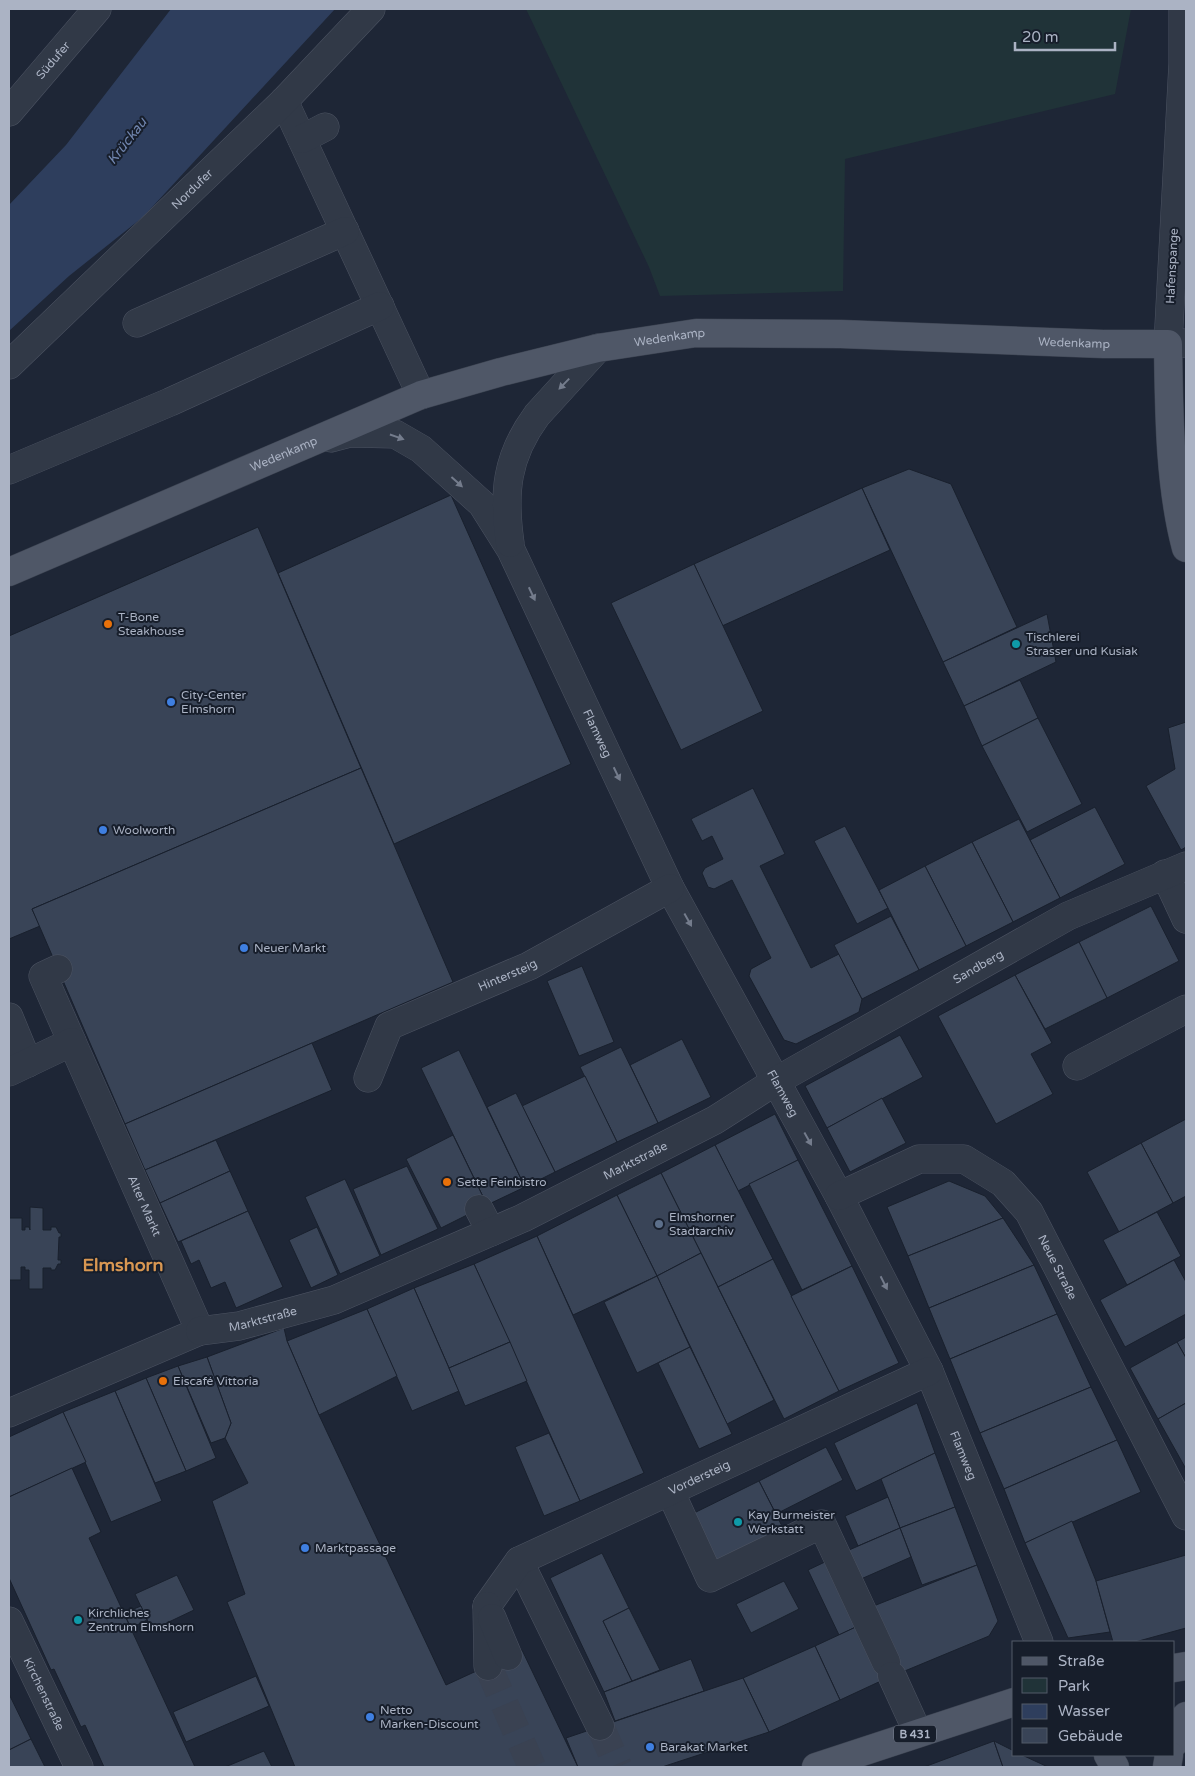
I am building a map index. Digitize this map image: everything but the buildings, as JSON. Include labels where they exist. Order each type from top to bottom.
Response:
[{"type":"main road","name":"Wedenkamp","points":[[9,572],[298,446],[421,395],[501,372],[598,348],[696,333],[841,334],[1103,344],[1177,343]]},
{"type":"main road","points":[[1177,343],[1169,397],[1176,493],[1186,548]]},
{"type":"main road","name":"B 431","points":[[819,1767],[1012,1703]]},
{"type":"main road","points":[[1175,1740],[1186,1716]]},
{"type":"main road","points":[[1109,1756],[1115,1767]]},
{"type":"street","name":"Südufer","points":[[9,112],[96,9]]},
{"type":"street","name":"Nordufer","points":[[9,365],[284,101],[371,9]]},
{"type":"street","name":"Hafenspange","points":[[1177,343],[1183,9]]},
{"type":"street","points":[[284,101],[313,133],[345,231],[421,395]]},
{"type":"street","points":[[137,323],[345,231]]},
{"type":"street","points":[[9,470],[170,402],[380,306]]},
{"type":"street","name":"Flamweg","points":[[511,550],[506,496],[511,462],[528,427],[537,415],[598,348]]},
{"type":"street","name":"Flamweg","points":[[298,446],[350,433],[395,434],[421,449],[482,504],[511,550],[670,888],[839,1196],[929,1371],[1039,1641]]},
{"type":"street","points":[[1176,870],[1186,919]]},
{"type":"street","name":"Sandberg","points":[[776,1081],[1068,916],[1176,870]]},
{"type":"street","name":"Hintersteig","points":[[368,1078],[389,1026],[530,966],[670,888]]},
{"type":"street","name":"Alter Markt","points":[[58,969],[42,976],[96,1076],[200,1331],[221,1351]]},
{"type":"street","points":[[1077,1066],[1186,1009]]},
{"type":"street","points":[[9,1017],[18,1068],[73,1031]]},
{"type":"street","name":"Marktstraße","points":[[200,1331],[239,1326],[334,1300],[485,1221],[523,1218],[715,1120],[776,1081]]},
{"type":"street","name":"Neue Straße","points":[[839,1196],[919,1159],[964,1159],[1003,1183],[1029,1212],[1186,1516]]},
{"type":"street","points":[[9,1413],[200,1331]]},
{"type":"street","name":"Vordersteig","points":[[498,1661],[486,1606],[519,1561],[929,1371]]},
{"type":"street","points":[[670,1491],[710,1578],[822,1524],[918,1733]]},
{"type":"street","points":[[519,1561],[600,1726]]},
{"type":"street","name":"Kirchenstraße","points":[[9,1621],[79,1767]]},
{"type":"green space","points":[[526,9],[1131,9],[1115,94],[845,159],[843,291],[660,296],[649,267]]},
{"type":"water","name":"Krückau","points":[[171,9],[335,9],[143,217],[69,276],[9,331],[9,205],[66,145]]},
{"type":"tunnel","points":[[488,1666],[532,1767]]},
{"type":"tunnel","points":[[600,1726],[618,1767]]},
{"type":"place","name":"T-Bone Steakhouse","points":[[108,624]]},
{"type":"place","name":"Tischlerei Strasser und Kusiak","points":[[1016,644]]},
{"type":"place","name":"City-Center Elmshorn","points":[[171,702]]},
{"type":"place","name":"Woolworth","points":[[103,830]]},
{"type":"place","name":"Neuer Markt","points":[[244,948]]},
{"type":"place","name":"Sette Feinbistro","points":[[447,1182]]},
{"type":"place","name":"Elmshorner Stadtarchiv","points":[[659,1224]]},
{"type":"place","name":"Eiscafé Vittoria","points":[[163,1381]]},
{"type":"place","name":"Kay Burmeister Werkstatt","points":[[738,1522]]},
{"type":"place","name":"Marktpassage","points":[[305,1548]]},
{"type":"place","name":"Kirchliches Zentrum Elmshorn","points":[[78,1620]]},
{"type":"place","name":"Netto Marken-Discount","points":[[370,1717]]},
{"type":"place","name":"Barakat Market","points":[[650,1747]]},
{"type":"district","name":"Elmshorn","points":[[123,1265]]}]
